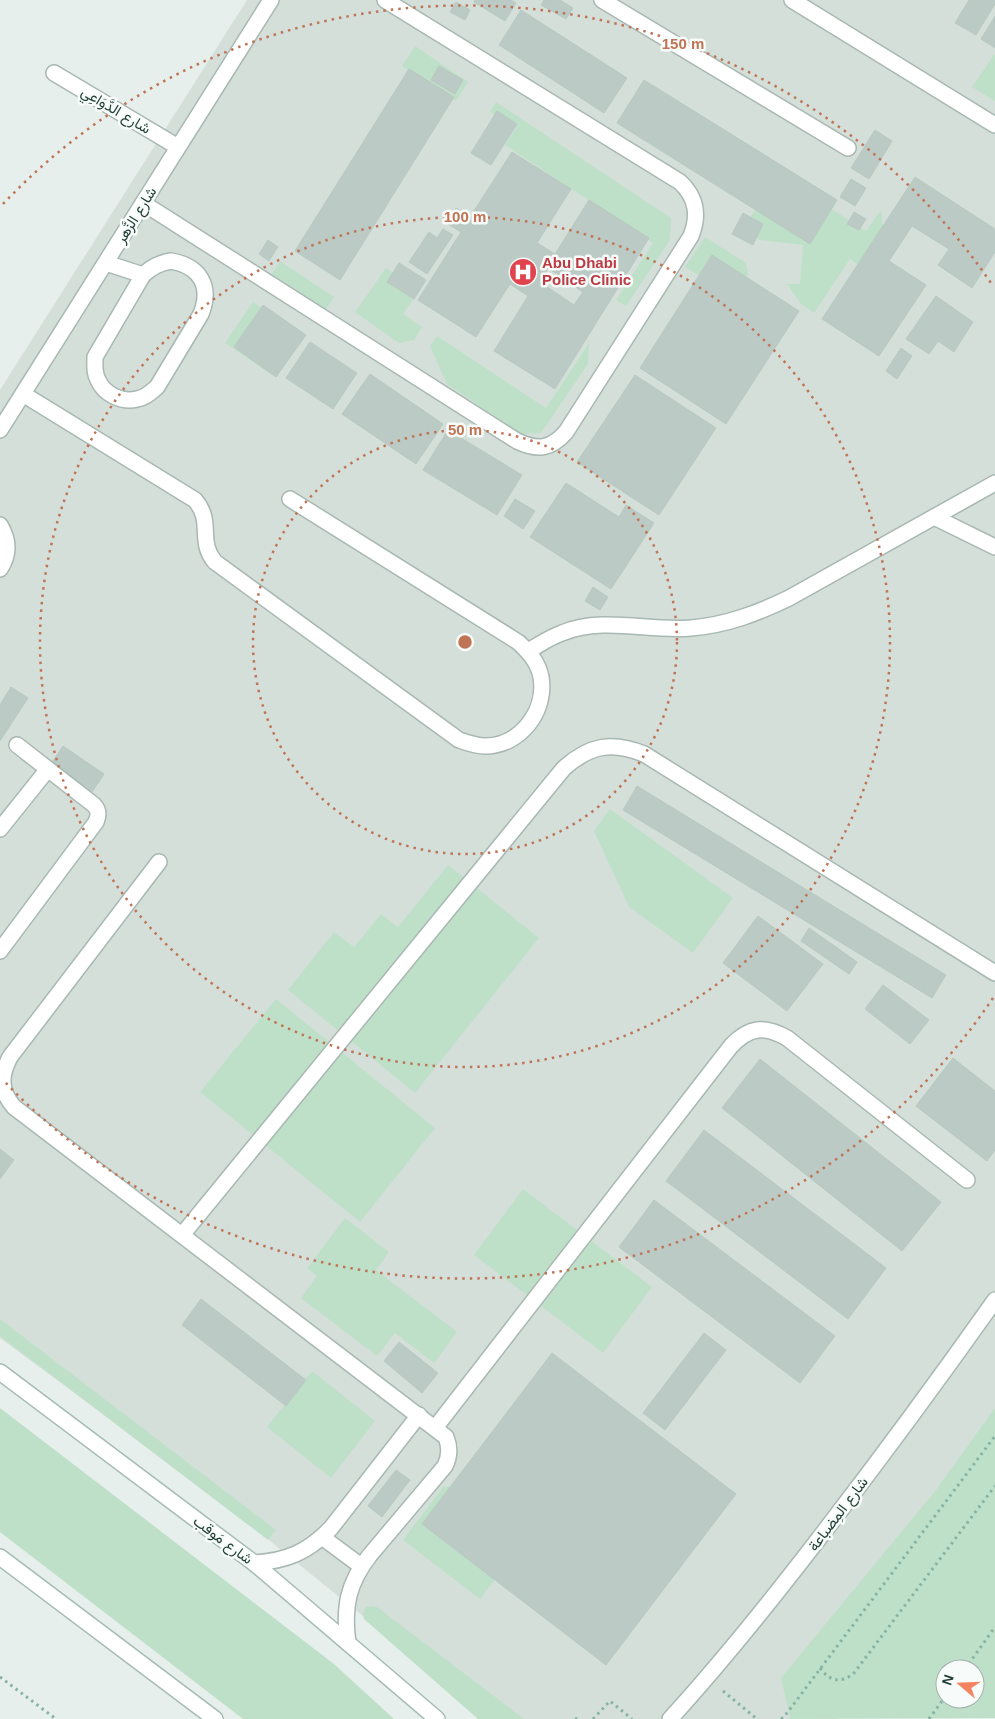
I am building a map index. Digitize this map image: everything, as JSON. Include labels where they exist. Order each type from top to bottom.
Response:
[{"type":"street","name":"شارع الزَّهر","points":[[0,430],[272,0]]},
{"type":"street","points":[[143,203],[517,441],[527,446],[538,448],[549,446],[559,441],[691,236],[696,221],[695,204],[686,188],[680,182],[386,0]]},
{"type":"street","points":[[602,0],[848,148]]},
{"type":"street","points":[[792,0],[995,125]]},
{"type":"street","name":"شارع الدَّوَاعِي","points":[[54,73],[178,147]]},
{"type":"street","points":[[106,263],[143,275]]},
{"type":"street","points":[[160,263],[181,263],[191,267],[204,284],[206,294],[205,305],[157,387],[148,395],[126,400],[114,396],[105,390],[98,380],[94,369],[95,357],[143,275],[151,267],[160,263]]},
{"type":"street","points":[[23,394],[195,500],[204,516],[206,548],[215,562],[459,740],[473,745],[501,744],[514,738],[525,729],[539,705],[542,691],[536,664],[528,651],[518,642],[290,499]]},
{"type":"street","points":[[528,651],[562,632],[582,628],[619,625],[663,629],[690,628],[716,625],[742,618],[789,598],[995,483]]},
{"type":"street","points":[[934,517],[995,547]]},
{"type":"street","points":[[0,525],[8,543],[8,552],[0,569]]},
{"type":"street","points":[[0,951],[98,817],[98,812],[94,805],[17,745]]},
{"type":"street","points":[[182,1235],[564,768],[575,758],[600,747],[615,746],[644,754],[995,973]]},
{"type":"street","points":[[0,829],[48,769]]},
{"type":"street","points":[[159,862],[10,1057],[0,1077],[1,1089],[6,1099],[14,1107],[419,1415],[440,1432],[449,1444],[450,1452],[445,1466],[361,1566],[352,1584],[346,1604],[345,1623],[348,1643]]},
{"type":"street","points":[[440,1432],[732,1046],[740,1037],[751,1031],[763,1029],[776,1031],[787,1038],[966,1180]]},
{"type":"street","name":"شارع المِضباعة","points":[[670,1719],[708,1678],[779,1590],[909,1420],[995,1300]]},
{"type":"street","name":"شارع مَوقب","points":[[0,1372],[254,1563],[437,1719]]},
{"type":"street","points":[[254,1563],[273,1562],[290,1557],[322,1537],[419,1415]]},
{"type":"street","points":[[322,1537],[361,1566]]},
{"type":"street","points":[[0,1557],[215,1719]]},
{"type":"path","points":[[781,1719],[995,1436]]},
{"type":"path","points":[[820,1668],[830,1678],[837,1680],[843,1680],[854,1673],[995,1486]]},
{"type":"path","points":[[972,1659],[995,1627]]},
{"type":"path","points":[[0,1677],[56,1719]]},
{"type":"path","points":[[708,1678],[758,1719]]},
{"type":"path","points":[[593,1719],[610,1700],[632,1719]]},
{"type":"shaded area","points":[[247,0],[995,0],[995,1511],[837,1719],[482,1719],[385,1634],[217,1498],[0,1338],[0,390]]},
{"type":"green space","points":[[415,46],[468,82],[456,101],[402,66]]},
{"type":"green space","points":[[995,55],[995,101],[972,87]]},
{"type":"green space","points":[[496,102],[671,218],[670,240],[626,306],[616,300],[653,243],[505,145],[516,128],[490,112]]},
{"type":"green space","points":[[736,148],[866,231],[881,210],[885,245],[874,276],[850,259],[814,313],[801,304],[787,284],[800,284],[803,245],[759,240],[747,222],[765,194]]},
{"type":"green space","points":[[705,237],[746,263],[748,274],[733,297],[685,267]]},
{"type":"green space","points":[[280,261],[334,297],[321,316],[268,280]]},
{"type":"green space","points":[[386,268],[419,291],[403,314],[422,327],[414,340],[399,343],[355,312]]},
{"type":"green space","points":[[253,302],[299,334],[272,375],[225,343]]},
{"type":"green space","points":[[437,336],[546,408],[589,343],[588,364],[541,433],[521,434],[447,384],[430,346]]},
{"type":"green space","points":[[610,809],[733,898],[693,953],[629,907],[594,831]]},
{"type":"green space","points":[[448,865],[539,938],[415,1093],[288,990],[334,932],[354,947],[381,914],[398,927]]},
{"type":"green space","points":[[276,999],[435,1128],[360,1222],[200,1092]]},
{"type":"green space","points":[[523,1189],[652,1287],[603,1353],[474,1255]]},
{"type":"green space","points":[[345,1218],[389,1252],[376,1270],[457,1332],[434,1363],[395,1333],[377,1356],[301,1298],[317,1276],[307,1268]]},
{"type":"green space","points":[[0,1319],[276,1530],[268,1540],[0,1336]]},
{"type":"green space","points":[[312,1371],[375,1421],[331,1478],[267,1427]]},
{"type":"green space","points":[[0,1408],[334,1664],[394,1719],[243,1719],[0,1532]]},
{"type":"green space","points":[[995,1408],[995,1718],[789,1719],[781,1678],[936,1490]]},
{"type":"green space","points":[[458,1486],[495,1580],[480,1599],[403,1540],[443,1487]]},
{"type":"green space","points":[[366,1607],[377,1607],[524,1719],[478,1719],[364,1619],[363,1613]]},
{"type":"building","points":[[475,0],[511,0],[516,3],[505,21],[474,2]]},
{"type":"building","points":[[544,0],[560,0],[573,8],[566,19],[541,5]]},
{"type":"building","points":[[969,0],[995,0],[995,4],[976,35],[955,23]]},
{"type":"building","points":[[456,2],[470,10],[465,20],[450,12]]},
{"type":"building","points":[[521,10],[627,78],[604,113],[499,45]]},
{"type":"building","points":[[995,16],[995,48],[981,39]]},
{"type":"building","points":[[439,66],[463,80],[455,94],[431,80]]},
{"type":"building","points":[[409,69],[454,97],[340,280],[295,251]]},
{"type":"building","points":[[644,80],[837,200],[810,244],[617,123]]},
{"type":"building","points":[[497,111],[517,124],[491,165],[471,153]]},
{"type":"building","points":[[875,130],[892,141],[869,179],[851,168]]},
{"type":"building","points":[[512,152],[571,189],[537,243],[555,254],[589,200],[649,238],[555,389],[494,351],[528,296],[510,284],[476,337],[418,300],[461,232],[446,223],[456,208],[470,217]],"holes":[[[548,268],[583,292],[574,305],[540,282]]]},
{"type":"building","points":[[915,177],[995,229],[995,252],[972,288],[938,265],[949,249],[912,226],[889,261],[926,285],[879,356],[822,319]]},
{"type":"building","points":[[851,179],[866,188],[855,206],[840,197]]},
{"type":"building","points":[[854,212],[866,219],[859,230],[847,224]]},
{"type":"building","points":[[743,213],[763,224],[753,245],[732,234]]},
{"type":"building","points":[[443,229],[453,235],[427,274],[409,262],[429,232],[437,238]]},
{"type":"building","points":[[268,240],[278,247],[269,261],[259,254]]},
{"type":"building","points":[[712,255],[799,311],[726,424],[640,368]]},
{"type":"building","points":[[399,263],[426,280],[414,299],[387,282]]},
{"type":"building","points":[[936,296],[973,322],[954,352],[938,341],[929,354],[906,339]]},
{"type":"building","points":[[263,305],[306,335],[276,377],[234,347]]},
{"type":"building","points":[[310,342],[357,373],[333,409],[286,378]]},
{"type":"building","points":[[901,348],[912,356],[897,379],[886,371]]},
{"type":"building","points":[[370,374],[443,424],[416,464],[342,414]]},
{"type":"building","points":[[635,375],[716,428],[659,515],[577,462]]},
{"type":"building","points":[[448,430],[522,475],[497,515],[423,470]]},
{"type":"building","points":[[566,483],[619,517],[626,505],[654,523],[611,589],[530,537]]},
{"type":"building","points":[[515,499],[535,511],[523,529],[504,516]]},
{"type":"building","points":[[593,587],[608,597],[600,610],[585,601]]},
{"type":"building","points":[[11,687],[28,698],[0,741],[0,705]]},
{"type":"building","points":[[63,746],[104,774],[90,795],[49,767]]},
{"type":"building","points":[[637,786],[946,975],[932,998],[623,810]]},
{"type":"building","points":[[758,916],[823,964],[787,1011],[723,963]]},
{"type":"building","points":[[809,928],[857,962],[849,974],[801,941]]},
{"type":"building","points":[[883,985],[929,1020],[910,1044],[865,1009]]},
{"type":"building","points":[[953,1058],[995,1091],[995,1150],[987,1161],[916,1106]]},
{"type":"building","points":[[760,1059],[941,1202],[902,1251],[722,1108]]},
{"type":"building","points":[[704,1130],[886,1268],[848,1319],[666,1181]]},
{"type":"building","points":[[0,1149],[14,1160],[0,1179]]},
{"type":"building","points":[[654,1200],[835,1336],[800,1383],[619,1247]]},
{"type":"building","points":[[201,1299],[306,1380],[286,1406],[182,1325]]},
{"type":"building","points":[[704,1333],[726,1350],[665,1430],[643,1413]]},
{"type":"building","points":[[399,1342],[438,1373],[422,1393],[384,1361]]},
{"type":"building","points":[[552,1353],[736,1494],[606,1665],[422,1524]]},
{"type":"building","points":[[396,1470],[410,1480],[382,1517],[368,1506]]},
{"type":"place","name":"Abu Dhabi Police Clinic","points":[[523,272]]}]
